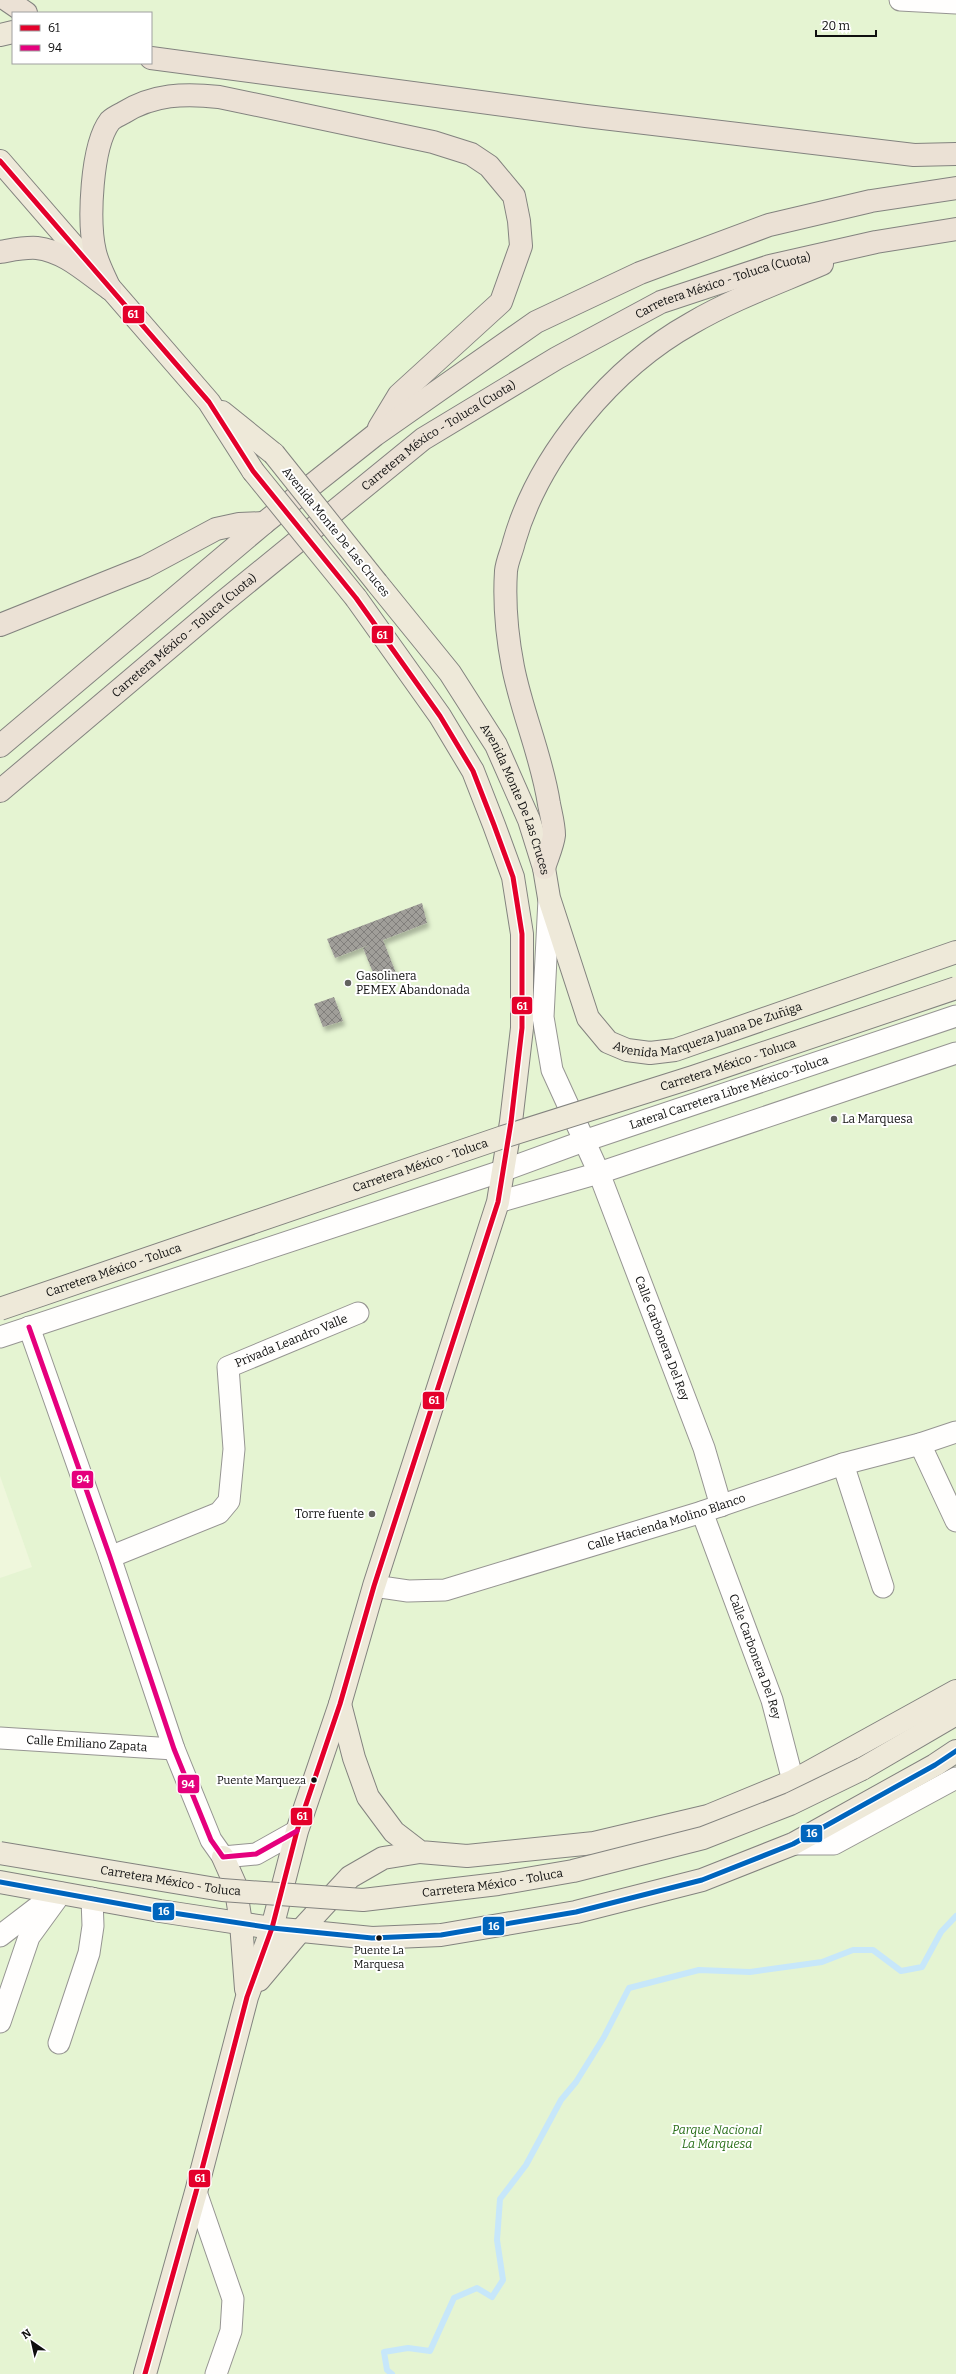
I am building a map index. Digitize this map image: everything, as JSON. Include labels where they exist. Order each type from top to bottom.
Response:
[{"type":"highway","points":[[7,0],[25,12]]},
{"type":"highway","points":[[152,58],[609,119],[914,155],[956,154]]},
{"type":"highway","points":[[110,289],[95,252],[92,195],[98,144],[111,120],[137,104],[175,95],[191,94],[219,97],[433,142],[470,154],[489,166],[514,196],[519,221],[521,246],[501,302],[399,395],[375,435]]},
{"type":"highway","points":[[0,746],[264,523],[375,435],[536,322],[640,273],[770,225],[871,201],[956,188]]},
{"type":"highway","name":"Carretera México - Toluca (Cuota)","points":[[0,791],[222,602],[424,439],[556,358],[661,302],[770,266],[876,242],[956,229]]},
{"type":"highway","points":[[544,868],[554,835],[545,778],[514,668],[507,620],[506,570],[517,532],[530,497],[554,456],[582,417],[614,383],[649,352],[691,323],[741,299],[876,242]]},
{"type":"highway","points":[[0,252],[37,248],[52,252],[66,258],[110,289]]},
{"type":"highway","points":[[0,625],[145,567],[216,529],[239,524],[264,523]]},
{"type":"main road","points":[[0,35],[12,32]]},
{"type":"main road","points":[[0,161],[209,402],[253,471],[356,598],[440,716],[473,771],[513,877],[522,934],[522,1028],[511,1122],[498,1202],[374,1586],[340,1704],[297,1831],[272,1928],[247,1997],[196,2192],[145,2374]]},
{"type":"main road","name":"Avenida Monte De Las Cruces","points":[[209,402],[274,454],[450,673],[496,745],[529,820],[544,868],[549,898]]},
{"type":"main road","points":[[513,877],[544,868]]},
{"type":"main road","name":"Avenida Marqueza Juana De Zuñiga","points":[[549,898],[588,1018],[608,1042],[627,1050],[650,1053],[675,1050],[956,952]]},
{"type":"main road","name":"Carretera México - Toluca","points":[[0,1309],[496,1139],[693,1076],[956,988]]},
{"type":"main road","points":[[247,1997],[270,1965],[350,1877],[382,1858],[420,1852],[467,1856],[594,1843],[708,1816],[794,1781],[956,1691]]},
{"type":"main road","points":[[340,1704],[354,1758],[368,1797],[394,1832],[420,1852]]},
{"type":"main road","name":"Carretera México - Toluca","points":[[0,1853],[222,1890],[363,1900],[498,1884],[573,1871],[703,1838],[790,1804],[862,1769],[956,1714]]},
{"type":"main road","points":[[0,1882],[160,1911],[272,1928],[372,1938],[441,1935],[576,1912],[702,1880],[793,1844],[935,1765],[956,1751]]},
{"type":"main road","points":[[223,1857],[235,1884],[241,1923],[247,1997]]},
{"type":"street","points":[[900,0],[956,4]]},
{"type":"street","name":"Calle Carbonera Del Rey","points":[[549,898],[543,1017],[552,1070],[599,1174],[704,1448],[711,1509],[772,1700],[794,1781]]},
{"type":"street","name":"Lateral Carretera Libre México-Toluca","points":[[0,1337],[502,1171],[584,1141],[956,1016]]},
{"type":"street","points":[[498,1202],[599,1174],[956,1053]]},
{"type":"street","name":"Privada Leandro Valle","points":[[110,1556],[220,1513],[229,1501],[234,1449],[228,1367],[358,1313]]},
{"type":"street","points":[[29,1327],[110,1556],[174,1749],[211,1840],[223,1857],[256,1854],[297,1831]]},
{"type":"street","name":"Calle Hacienda Molino Blanco","points":[[374,1586],[408,1591],[445,1590],[711,1509],[843,1464],[920,1444],[956,1432]]},
{"type":"street","points":[[920,1444],[956,1521]]},
{"type":"street","points":[[843,1464],[883,1587]]},
{"type":"street","name":"Calle Emiliano Zapata","points":[[0,1738],[174,1749]]},
{"type":"street","points":[[793,1844],[834,1844],[956,1778]]},
{"type":"street","points":[[0,1936],[59,1892]]},
{"type":"street","points":[[0,2022],[28,1937],[59,1892]]},
{"type":"street","points":[[59,2043],[89,1953],[93,1926],[92,1898]]},
{"type":"street","points":[[196,2192],[233,2299],[231,2331],[216,2374]]},
{"type":"green space","name":"Parque Nacional La Marquesa","points":[[0,0],[956,0],[956,2374],[0,2374]]},
{"type":"green space","points":[[0,1476],[32,1567],[0,1578]]},
{"type":"building","points":[[422,903],[427,923],[383,940],[396,973],[376,980],[363,948],[369,945],[335,958],[327,939]]},
{"type":"building","points":[[334,997],[343,1021],[323,1027],[314,1004]]},
{"type":"waterway","points":[[392,2374],[387,2370],[384,2352],[408,2348],[430,2351],[454,2298],[477,2288],[492,2297],[503,2280],[497,2240],[500,2199],[526,2165],[561,2100],[576,2082],[604,2037],[629,1988],[699,1970],[750,1972],[822,1962],[853,1950],[873,1950],[901,1971],[922,1967],[941,1932],[956,1916]]},
{"type":"transit line","name":"61","points":[[0,161],[209,402],[253,471],[356,598],[440,716],[473,771],[494,825],[513,877],[522,934],[522,1028],[511,1122],[498,1202],[374,1586],[340,1704],[297,1831],[272,1928],[247,1997],[196,2192],[145,2374]]},
{"type":"transit line","name":"94","points":[[29,1327],[110,1557],[174,1749],[211,1840],[223,1857],[256,1854],[297,1831]]},
{"type":"transit line","name":"16","points":[[0,1882],[160,1911],[272,1928],[372,1938],[441,1935],[576,1912],[702,1880],[793,1844],[935,1765],[956,1751]]},
{"type":"place","name":"Gasolinera PEMEX Abandonada","points":[[348,983]]},
{"type":"place","name":"La Marquesa","points":[[834,1119]]},
{"type":"place","name":"Torre fuente","points":[[372,1514]]},
{"type":"place","name":"Puente Marqueza","points":[[314,1780]]},
{"type":"place","name":"Puente La Marquesa","points":[[379,1938]]}]
